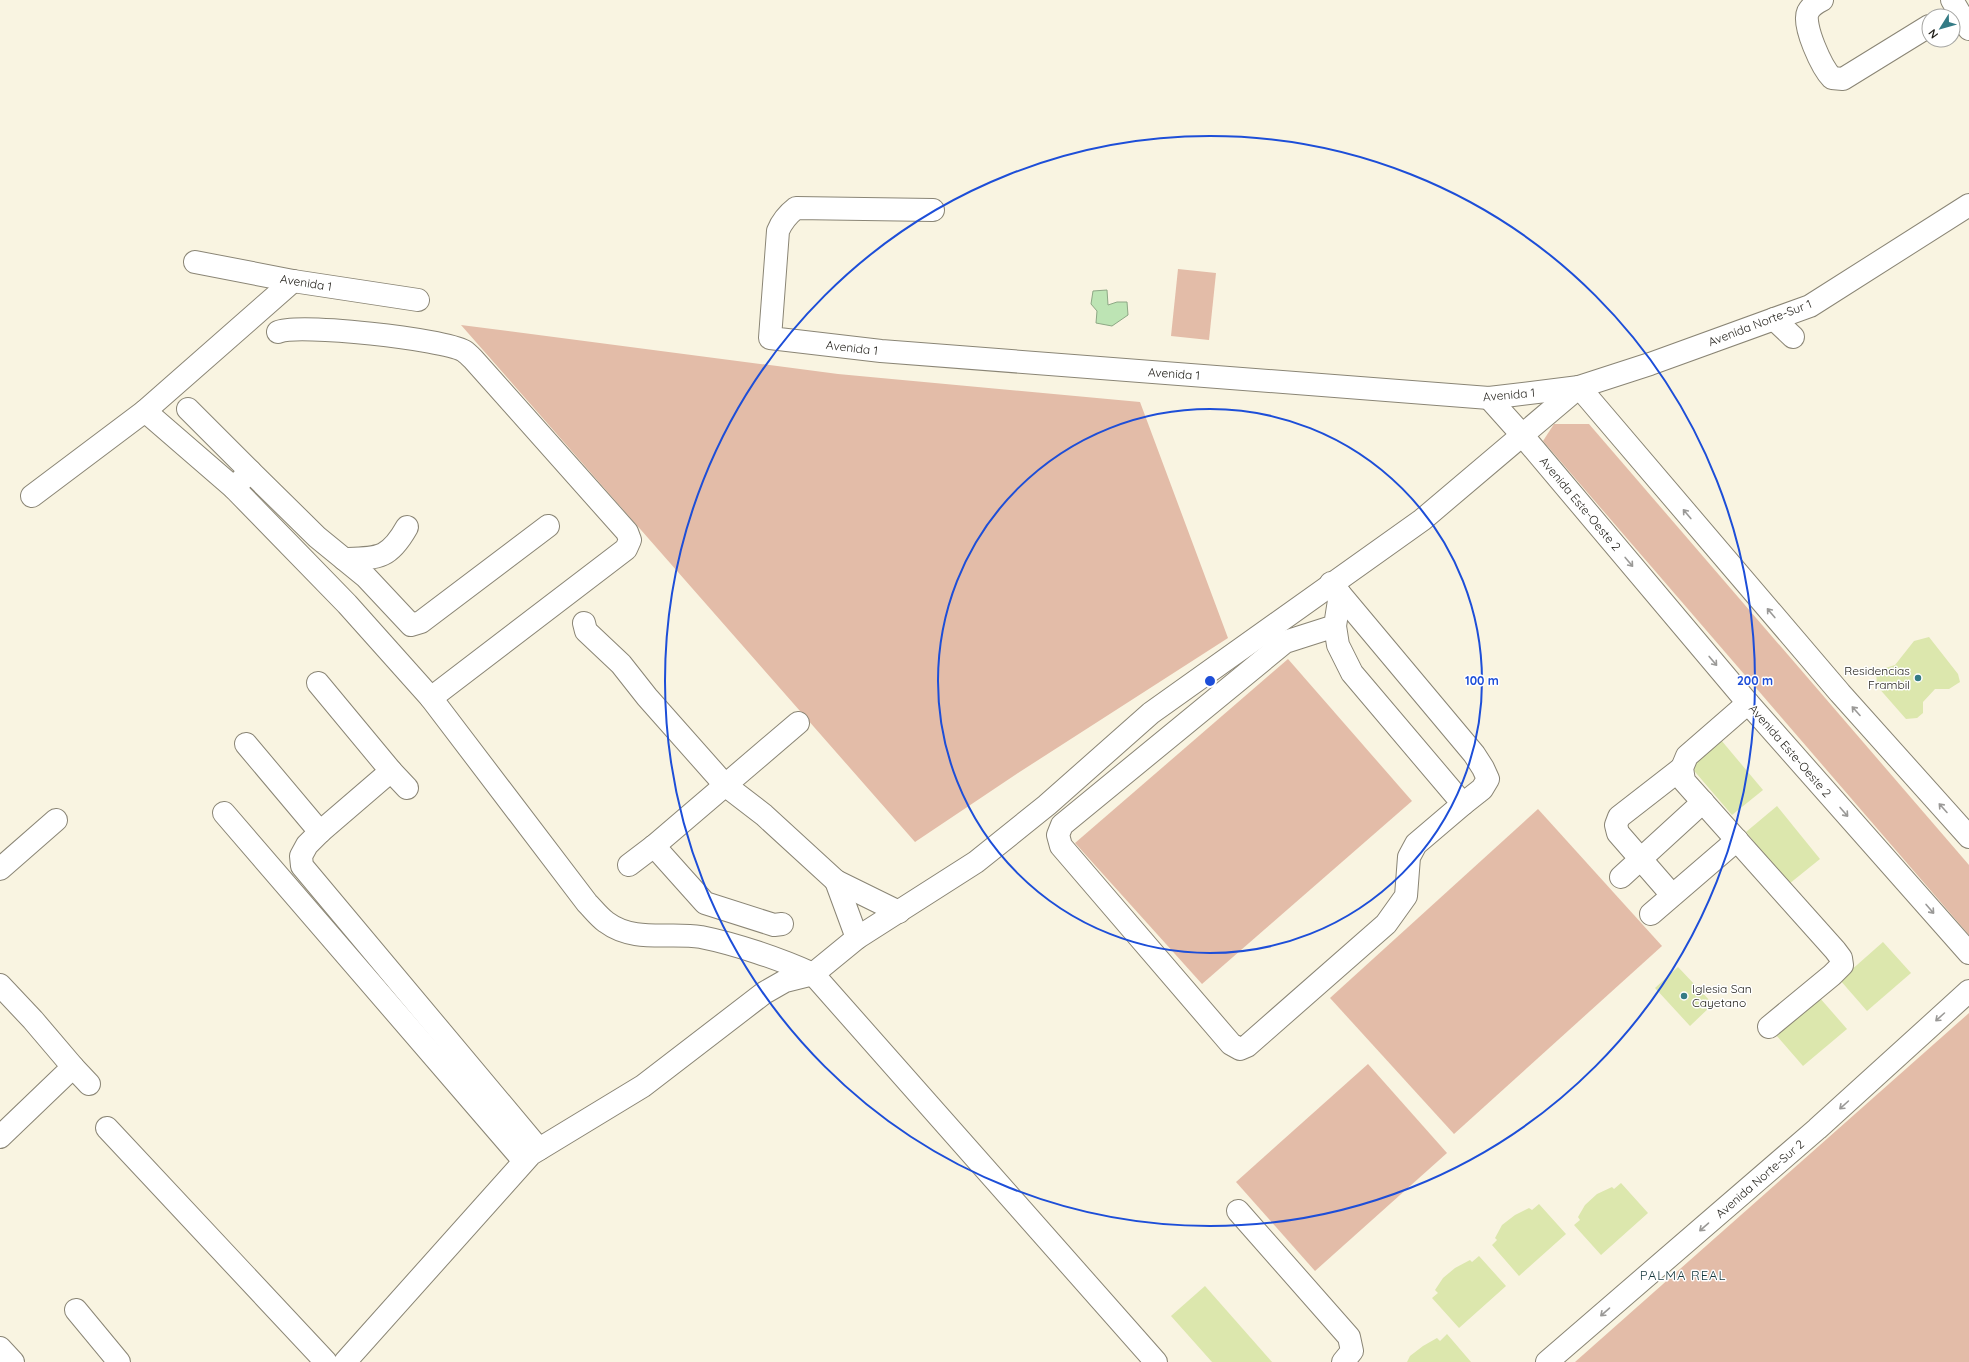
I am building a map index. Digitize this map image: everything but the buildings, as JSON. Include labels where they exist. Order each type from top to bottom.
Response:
[{"type":"street","points":[[1822,0],[1813,5],[1808,12],[1806,22],[1824,71],[1832,78],[1842,79],[1921,31]]},
{"type":"street","points":[[1961,19],[1969,29]]},
{"type":"street","name":"Avenida Norte-Sur 1","points":[[1579,387],[1650,364],[1810,306],[1969,205]]},
{"type":"street","name":"Avenida 1","points":[[933,210],[796,208],[788,214],[778,231],[770,338],[880,351],[1489,398],[1579,387]]},
{"type":"street","name":"Avenida 1","points":[[195,262],[292,282],[418,300]]},
{"type":"street","points":[[32,496],[145,411],[292,282]]},
{"type":"street","points":[[1774,319],[1794,337]]},
{"type":"street","points":[[278,332],[283,330],[310,329],[367,333],[448,345],[464,350],[627,532],[630,540],[626,548],[431,698]]},
{"type":"street","points":[[348,1361],[532,1155],[643,1086],[764,993],[785,981],[813,974],[857,938],[976,862],[1001,843],[1150,712],[1335,589],[1422,520],[1579,387],[1840,693],[1969,837]]},
{"type":"street","name":"Avenida Este-Oeste 2","points":[[1489,398],[1523,436],[1748,703],[1969,953]]},
{"type":"street","points":[[188,409],[317,537],[366,577],[411,625],[421,622],[548,526]]},
{"type":"street","points":[[145,411],[234,488],[347,604],[431,698],[587,903],[606,922],[625,932],[656,936],[699,937],[723,942],[785,961],[813,974],[1156,1362]]},
{"type":"street","points":[[234,488],[250,471]]},
{"type":"street","points":[[344,559],[372,558],[386,554],[398,543],[407,527]]},
{"type":"street","points":[[1335,589],[1335,626],[1338,645],[1352,673],[1463,804]]},
{"type":"street","points":[[1335,589],[1474,754],[1488,779],[1482,789],[1416,844],[1409,857],[1406,896],[1386,924],[1247,1046],[1240,1049],[1231,1044],[1061,846],[1058,834],[1062,825],[1284,642],[1335,626]]},
{"type":"street","points":[[584,623],[586,631],[621,664],[647,698],[725,785],[764,815],[836,881],[899,912]]},
{"type":"street","points":[[318,683],[391,771],[407,788]]},
{"type":"street","points":[[1672,895],[1618,833],[1616,825],[1619,817],[1682,768],[1687,756],[1748,703]]},
{"type":"street","points":[[629,865],[654,846],[798,724]]},
{"type":"street","points":[[246,744],[320,832]]},
{"type":"street","points":[[1682,768],[1684,781],[1841,958],[1842,965],[1832,975],[1769,1026]]},
{"type":"street","points":[[391,771],[320,832],[307,846],[301,856],[302,866],[532,1155]]},
{"type":"street","points":[[1621,877],[1703,802]]},
{"type":"street","points":[[224,813],[532,1155]]},
{"type":"street","points":[[0,869],[56,820]]},
{"type":"street","points":[[1651,914],[1737,840]]},
{"type":"street","points":[[654,846],[705,903],[774,925],[782,924]]},
{"type":"street","points":[[836,881],[857,938]]},
{"type":"street","points":[[0,985],[34,1020],[89,1084]]},
{"type":"street","name":"Avenida Norte-Sur 2","points":[[1547,1362],[1817,1129],[1969,991]]},
{"type":"street","points":[[0,1137],[73,1067]]},
{"type":"street","points":[[108,1128],[326,1362]]},
{"type":"street","points":[[1238,1211],[1349,1337],[1352,1351],[1343,1362]]},
{"type":"street","points":[[76,1310],[120,1362]]},
{"type":"street","points":[[0,1348],[13,1362]]},
{"type":"shaded area","points":[[1178,269],[1216,273],[1209,340],[1171,336]]},
{"type":"shaded area","points":[[1107,290],[1108,305],[1117,302],[1127,302],[1128,315],[1112,326],[1096,323],[1097,311],[1091,304],[1093,291]]},
{"type":"shaded area","points":[[461,325],[838,374],[1140,402],[1228,638],[1018,773],[915,842]]},
{"type":"shaded area","points":[[1554,424],[1589,424],[1969,865],[1969,935],[1543,441]]},
{"type":"shaded area","points":[[1288,659],[1412,801],[1202,984],[1075,843]]},
{"type":"shaded area","points":[[1538,809],[1662,946],[1454,1134],[1330,998]]},
{"type":"shaded area","points":[[1969,1013],[1969,1362],[1575,1362]]},
{"type":"shaded area","points":[[1368,1064],[1447,1153],[1315,1271],[1236,1182]]},
{"type":"place","name":"Residencias Frambil","points":[[1918,678]]},
{"type":"place","name":"Iglesia San Cayetano","points":[[1684,996]]},
{"type":"district","name":"PALMA REAL","points":[[1683,1275]]}]
